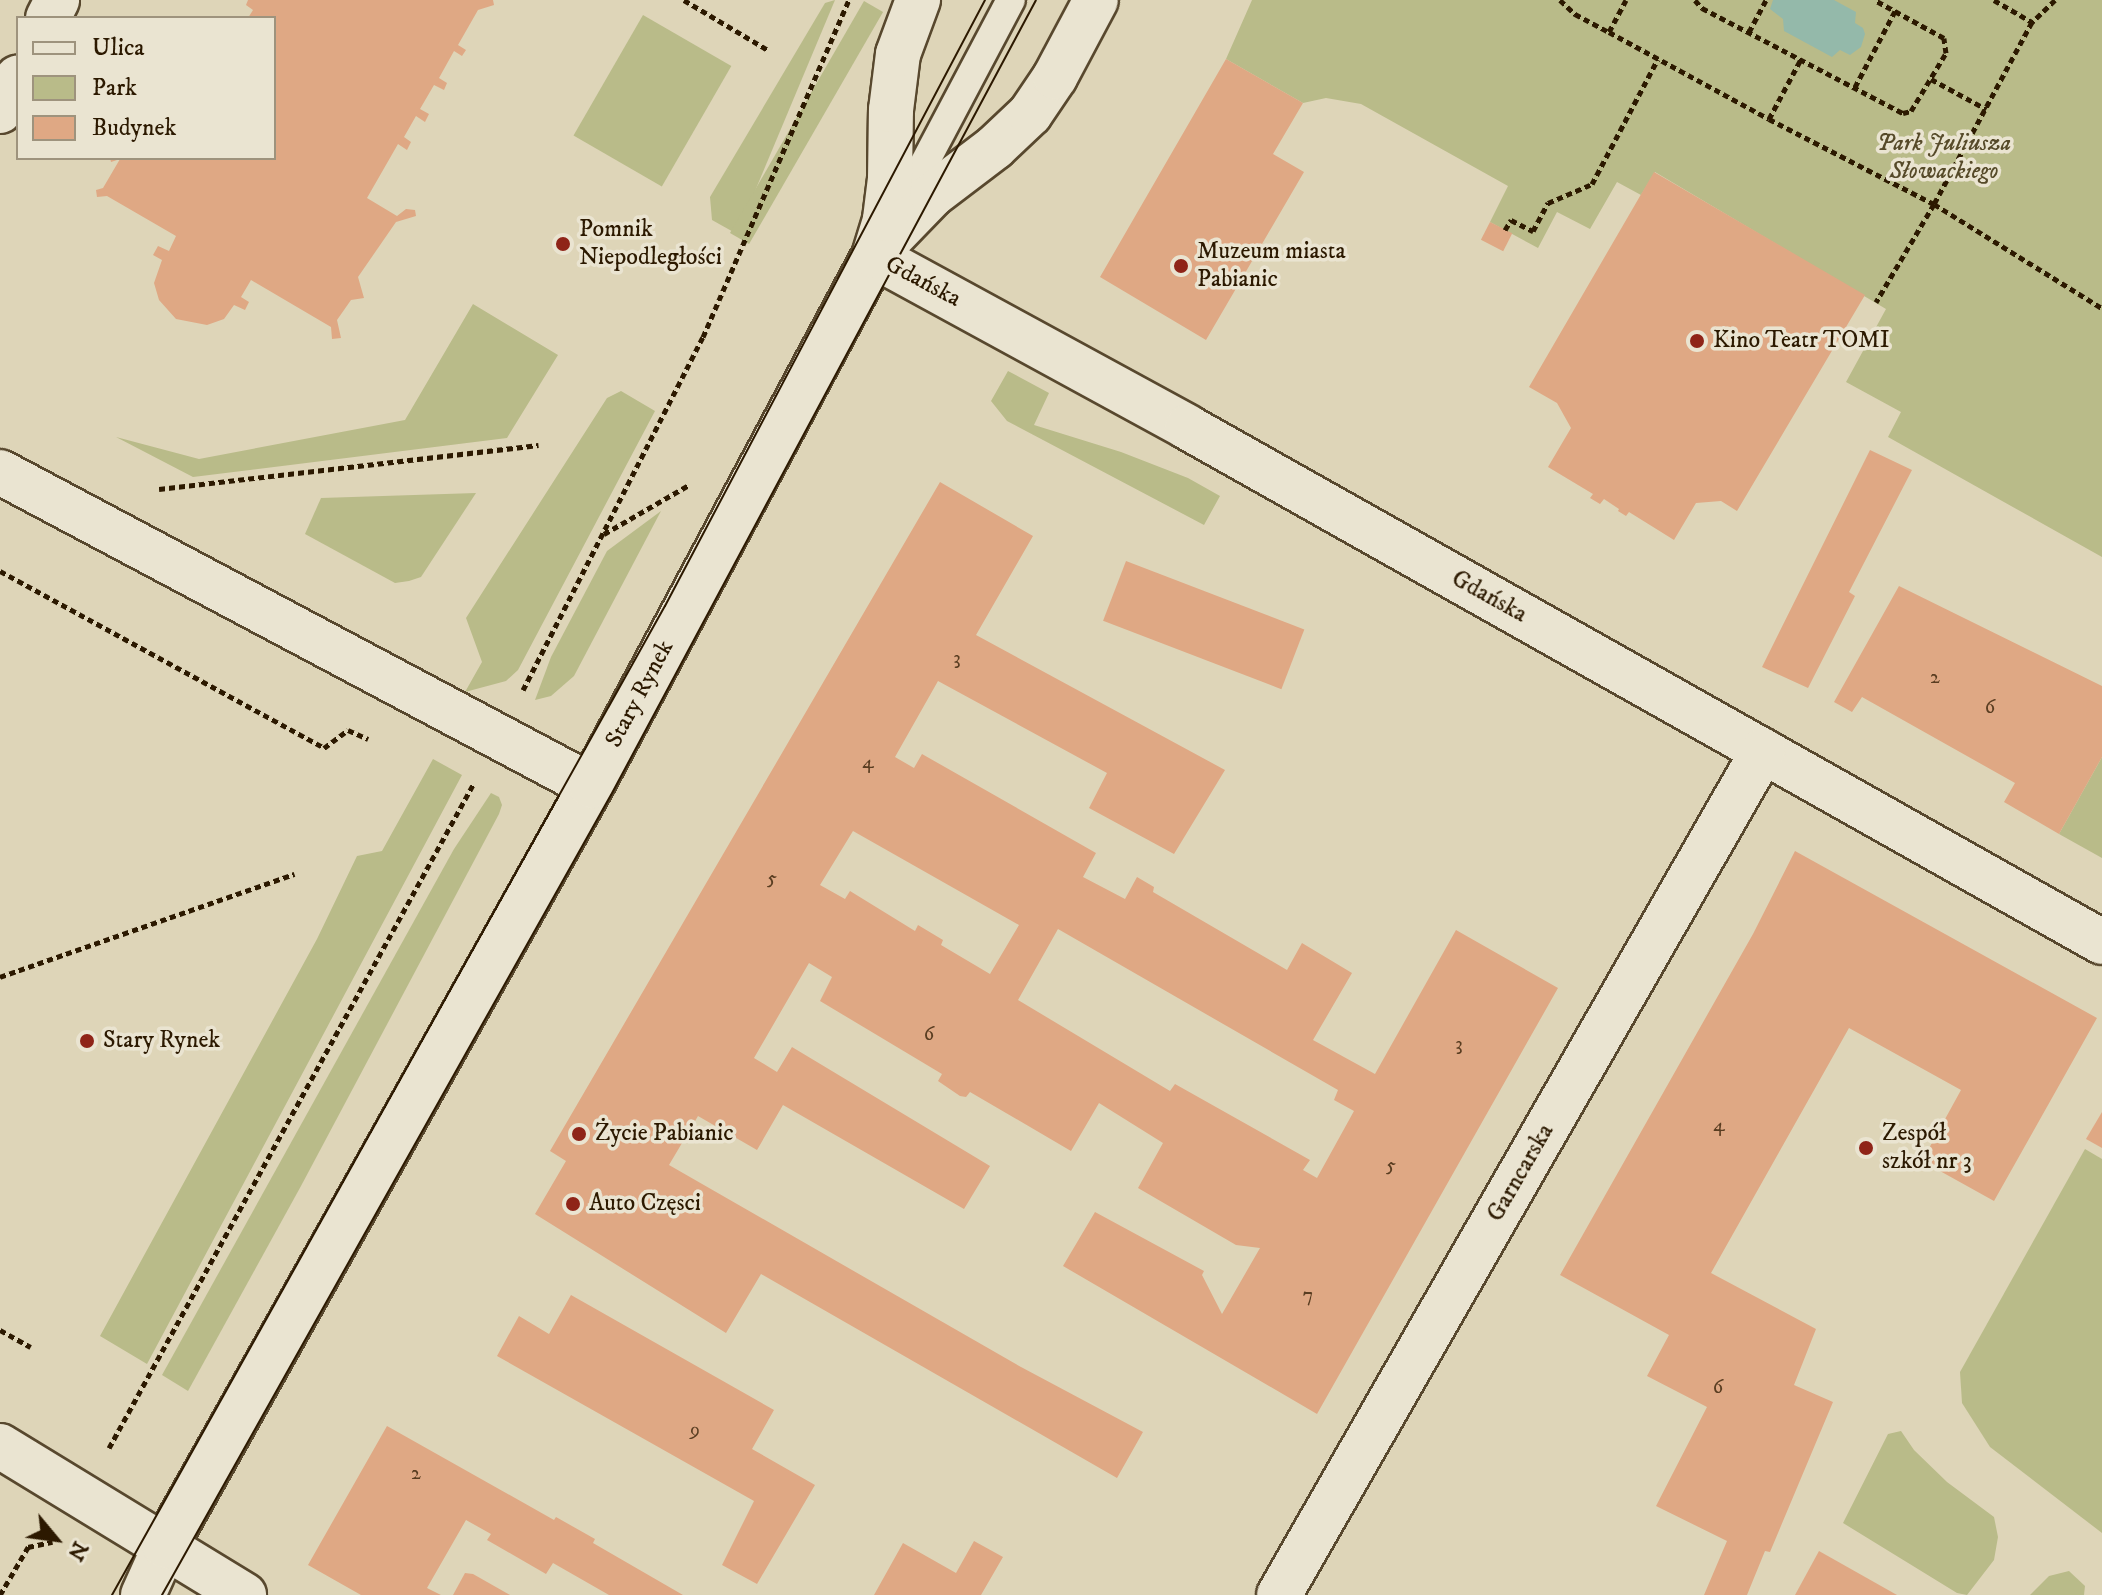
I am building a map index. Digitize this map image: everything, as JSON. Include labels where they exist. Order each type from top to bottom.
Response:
[{"type":"street","name":"Stary Rynek","points":[[165,1546],[591,786],[874,256],[885,219],[890,179],[891,110],[898,54],[918,0]]},
{"type":"street","name":"Stary Rynek","points":[[874,256],[932,195],[995,147],[1030,114],[1055,77],[1096,0]]},
{"type":"street","points":[[0,111],[16,81]]},
{"type":"street","name":"Gdańska","points":[[874,256],[2102,942]]},
{"type":"street","points":[[0,472],[591,786]]},
{"type":"street","name":"Garncarska","points":[[1279,1595],[1763,751]]},
{"type":"street","points":[[0,1446],[244,1595]]},
{"type":"street","points":[[130,1595],[165,1546]]},
{"type":"street","points":[[143,1595],[165,1546]]},
{"type":"lane","points":[[874,256],[1011,0]]},
{"type":"lane","points":[[137,1595],[165,1546]]},
{"type":"path","points":[[684,0],[768,50]]},
{"type":"path","points":[[1560,0],[1575,14],[1934,204],[2102,308]]},
{"type":"path","points":[[1609,32],[1626,0]]},
{"type":"path","points":[[1695,0],[1903,113],[1918,105],[1946,53],[1944,38],[1875,0]]},
{"type":"path","points":[[1749,32],[1766,0]]},
{"type":"path","points":[[1994,0],[2032,22]]},
{"type":"path","points":[[2011,10],[2014,0]]},
{"type":"path","points":[[1876,302],[1934,204],[2032,22],[2055,0]]},
{"type":"path","points":[[1855,87],[1895,11]]},
{"type":"path","points":[[1505,230],[1511,220],[1533,231],[1548,203],[1592,184],[1658,59]]},
{"type":"path","points":[[1769,119],[1801,59]]},
{"type":"path","points":[[1931,79],[1986,109]]},
{"type":"path","points":[[159,489],[538,445]]},
{"type":"path","points":[[0,571],[324,748],[348,730],[368,739]]},
{"type":"path","points":[[0,977],[294,874]]},
{"type":"path","points":[[0,1330],[31,1347]]},
{"type":"path","points":[[0,1595],[28,1547],[50,1545]]},
{"type":"green space","points":[[835,0],[737,234],[712,220],[710,197],[825,3]]},
{"type":"green space","name":"Park Juliusza Słowackiego","points":[[1252,0],[2102,0],[2102,557],[1888,437],[1901,412],[1846,382],[1886,309],[1655,172],[1641,195],[1617,182],[1590,229],[1557,212],[1538,248],[1490,222],[1508,186],[1361,104],[1326,98],[1303,103],[1226,59]]},
{"type":"green space","points":[[864,1],[883,12],[749,244],[730,233]]},
{"type":"green space","points":[[643,15],[731,66],[662,186],[574,135]]},
{"type":"green space","points":[[473,304],[558,355],[507,438],[193,477],[116,437],[199,459],[405,420]]},
{"type":"green space","points":[[1008,371],[1049,393],[1034,425],[1121,452],[1188,478],[1220,496],[1204,525],[1007,421],[991,401]]},
{"type":"green space","points":[[621,391],[655,411],[518,670],[506,681],[465,692],[482,662],[466,618],[607,398]]},
{"type":"green space","points":[[476,493],[421,577],[409,581],[395,583],[305,534],[321,498]]},
{"type":"green space","points":[[661,511],[574,676],[551,696],[535,700],[551,657],[607,551]]},
{"type":"green space","points":[[2102,757],[2102,858],[2059,834]]},
{"type":"green space","points":[[433,759],[462,775],[147,1364],[100,1336],[317,939],[357,856],[382,851]]},
{"type":"green space","points":[[491,793],[499,797],[502,805],[499,814],[188,1391],[162,1375],[454,849]]},
{"type":"green space","points":[[2085,1149],[2102,1159],[2102,1533],[1990,1447],[1962,1403],[1960,1372]]},
{"type":"green space","points":[[1901,1431],[1914,1450],[1947,1482],[1994,1517],[1998,1537],[1994,1560],[1967,1595],[1957,1593],[1843,1523],[1888,1434]]},
{"type":"green space","points":[[2069,1571],[2085,1586],[2084,1595],[2030,1595],[2049,1576]]},
{"type":"shaded area","points":[[1773,0],[1834,0],[1856,12],[1855,23],[1863,28],[1865,34],[1861,47],[1850,55],[1840,50],[1832,57],[1784,31],[1783,19],[1770,9]]},
{"type":"building","points":[[248,0],[493,0],[494,5],[478,10],[458,45],[466,50],[462,56],[454,51],[439,78],[447,83],[444,90],[434,85],[420,109],[429,114],[425,122],[416,116],[404,137],[411,142],[407,150],[398,144],[367,198],[397,216],[406,209],[415,210],[416,216],[396,222],[358,277],[364,298],[351,300],[337,320],[341,338],[332,339],[331,327],[251,280],[241,297],[249,302],[245,310],[234,305],[224,319],[207,325],[176,319],[159,300],[154,283],[162,260],[153,255],[158,246],[169,251],[176,236],[107,196],[97,197],[96,190],[103,188],[119,160],[276,160],[276,16],[249,16],[253,10],[246,5]]},
{"type":"building","points":[[1226,59],[1303,103],[1273,154],[1304,172],[1206,340],[1100,277]]},
{"type":"building","name":"Kino Teatr TOMI","points":[[1654,172],[1865,295],[1737,511],[1721,501],[1696,503],[1674,540],[1629,512],[1626,516],[1604,499],[1600,504],[1590,498],[1593,494],[1548,467],[1571,428],[1557,403],[1529,387]]},
{"type":"building","points":[[1490,222],[1512,233],[1503,251],[1481,240]]},
{"type":"building","points":[[1870,450],[1912,470],[1849,592],[1855,596],[1808,688],[1762,667]]},
{"type":"building","points":[[940,482],[1033,536],[976,635],[1225,770],[1174,854],[1089,808],[1107,773],[938,681],[895,757],[914,768],[922,754],[1096,853],[1083,877],[1125,899],[1137,877],[1154,887],[1153,892],[1287,970],[1302,943],[1352,973],[1313,1040],[1375,1074],[1456,930],[1558,988],[1317,1414],[1063,1266],[1095,1212],[1204,1271],[1202,1275],[1222,1314],[1260,1248],[1236,1245],[1138,1188],[1163,1143],[1099,1103],[1071,1151],[970,1092],[966,1097],[960,1096],[938,1081],[942,1074],[820,1001],[832,977],[809,963],[754,1058],[777,1072],[792,1047],[990,1166],[964,1209],[783,1105],[757,1150],[698,1116],[669,1165],[1021,1367],[1143,1432],[1117,1478],[761,1274],[726,1333],[535,1214],[566,1161],[550,1151]],"holes":[[[853,831],[1019,925],[990,974],[941,945],[943,940],[918,925],[915,931],[850,891],[845,899],[820,885]],[[1058,929],[1338,1090],[1334,1100],[1354,1111],[1317,1178],[1303,1170],[1310,1160],[1175,1084],[1170,1091],[1018,1000]]]},
{"type":"building","points":[[1126,561],[1304,629],[1281,689],[1103,621]]},
{"type":"building","points":[[1899,586],[2102,686],[2102,757],[2059,834],[2004,802],[2015,783],[1862,697],[1852,712],[1834,702]]},
{"type":"building","points":[[1795,851],[2097,1018],[1994,1201],[1922,1161],[1961,1090],[1849,1028],[1711,1273],[1816,1329],[1794,1385],[1833,1402],[1770,1552],[1765,1551],[1747,1595],[1704,1595],[1727,1541],[1656,1506],[1707,1407],[1647,1376],[1669,1335],[1560,1275],[1753,934]]},
{"type":"building","points":[[2102,1112],[2102,1148],[2086,1139]]},
{"type":"building","points":[[571,1295],[774,1410],[752,1449],[815,1485],[757,1584],[722,1565],[754,1501],[497,1356],[519,1316],[549,1334]]},
{"type":"building","points":[[387,1426],[554,1520],[556,1517],[595,1539],[593,1543],[683,1595],[609,1595],[553,1563],[546,1574],[487,1540],[491,1534],[466,1520],[427,1588],[441,1595],[361,1595],[308,1565]]},
{"type":"building","points":[[974,1541],[1003,1557],[981,1595],[874,1595],[903,1543],[956,1573]]},
{"type":"building","points":[[1819,1551],[1897,1595],[1795,1595]]},
{"type":"building","points":[[465,1573],[473,1574],[510,1595],[453,1595]]},
{"type":"tram line","points":[[112,1595],[665,606],[985,0]]},
{"type":"tram line","points":[[162,1595],[611,795],[1036,0]]},
{"type":"place","name":"Pomnik Niepodległości","points":[[563,244]]},
{"type":"place","name":"Muzeum miasta Pabianic","points":[[1181,266]]},
{"type":"place","name":"Kino Teatr TOMI","points":[[1697,341]]},
{"type":"place","name":"Stary Rynek","points":[[87,1041]]},
{"type":"place","name":"Życie Pabianic","points":[[579,1134]]},
{"type":"place","name":"Zespół szkół nr 3","points":[[1866,1148]]},
{"type":"place","name":"Auto Częsci","points":[[573,1204]]}]
